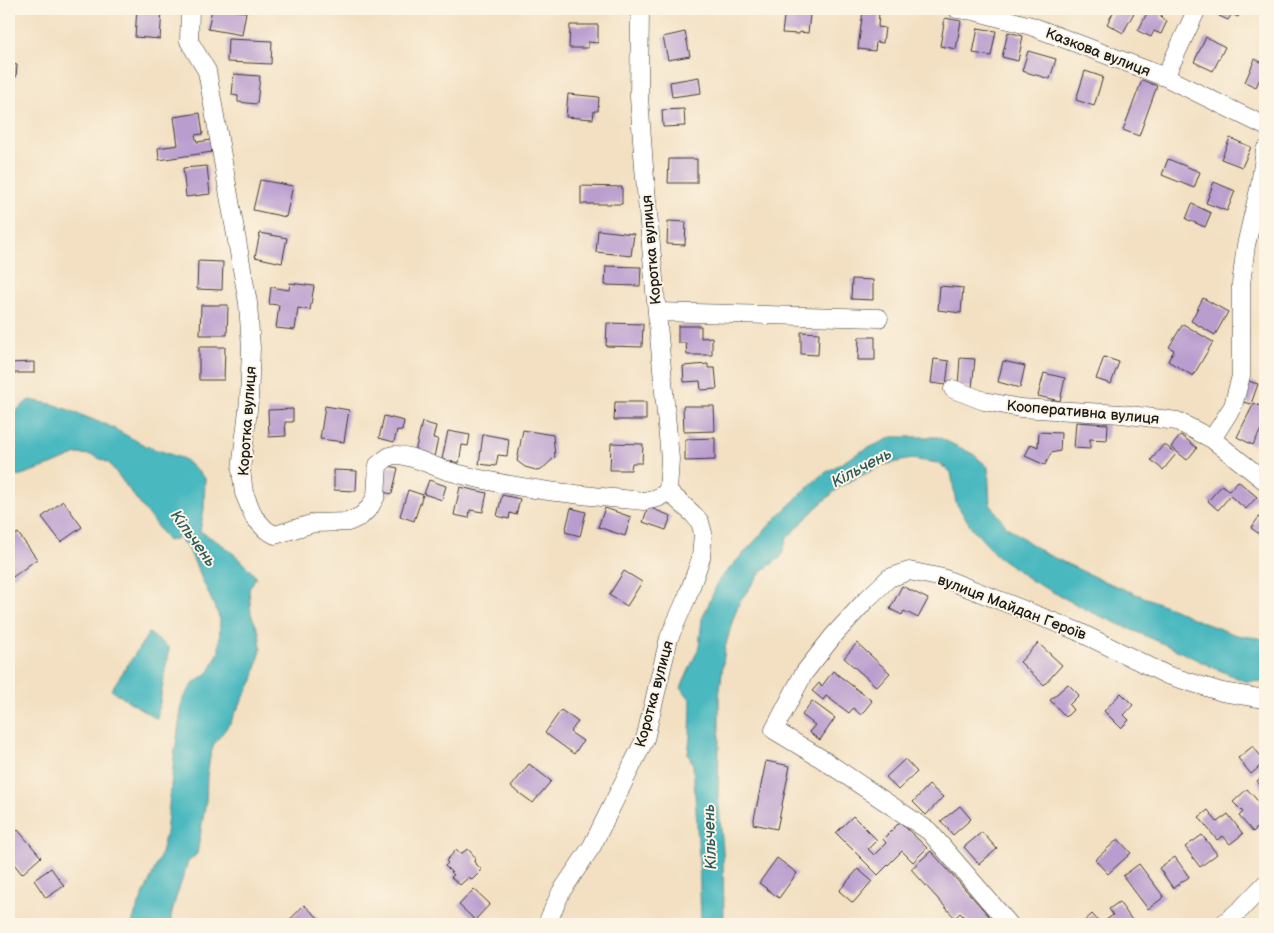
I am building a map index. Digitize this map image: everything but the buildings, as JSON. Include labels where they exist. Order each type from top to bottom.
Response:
[{"type":"street","name":"Коротка вулиця","points":[[190,9],[189,41],[207,71],[248,303],[251,348],[250,392],[241,470],[244,492],[254,517],[266,530],[276,535],[314,524],[348,522],[360,516],[370,507],[376,496],[378,465],[390,456],[406,456],[448,471],[504,484],[560,493],[644,502],[658,498],[668,491]]},
{"type":"street","name":"Коротка вулиця","points":[[640,9],[639,97],[670,459],[668,491]]},
{"type":"street","name":"Казкова вулиця","points":[[968,9],[1031,26],[1165,77],[1265,126]]},
{"type":"street","name":"Казкова вулиця","points":[[1165,77],[1197,9]]},
{"type":"street","points":[[1212,439],[1233,406],[1241,376],[1241,284],[1246,245],[1260,185],[1265,150]]},
{"type":"street","points":[[657,312],[879,318]]},
{"type":"street","name":"Кооперативна вулиця","points":[[953,389],[984,401],[1020,408],[1122,414],[1177,421],[1212,439],[1265,481]]},
{"type":"street","name":"Коротка вулиця","points":[[549,924],[549,919],[561,892],[592,846],[645,739],[669,638],[688,595],[701,558],[703,533],[700,522],[694,514],[668,491]]},
{"type":"street","name":"вулиця Майдан Героїв","points":[[1009,924],[929,831],[822,759],[774,730],[804,673],[834,635],[889,578],[909,571],[943,578],[1077,631],[1166,675],[1222,692],[1265,699]]},
{"type":"street","points":[[1224,924],[1265,884]]},
{"type":"water","name":"Кільчень","points":[[29,400],[56,405],[109,426],[146,446],[184,459],[205,478],[204,509],[200,531],[240,559],[256,577],[249,589],[251,614],[259,632],[261,649],[253,680],[230,723],[214,744],[207,776],[206,800],[197,854],[188,862],[171,915],[171,924],[132,924],[160,857],[166,833],[183,698],[194,683],[209,672],[219,652],[220,619],[189,550],[179,538],[168,541],[109,463],[92,455],[77,454],[9,479],[9,417]]},
{"type":"water","name":"Кільчень","points":[[892,437],[938,437],[973,454],[988,467],[990,504],[1006,526],[1044,553],[1101,580],[1199,621],[1236,635],[1265,639],[1265,682],[1244,681],[1089,611],[1032,581],[996,555],[972,528],[956,503],[951,472],[938,463],[911,459],[883,465],[841,486],[817,507],[787,538],[781,557],[762,571],[740,601],[725,648],[719,697],[718,797],[723,850],[724,924],[701,924],[693,764],[688,754],[691,700],[681,688],[699,647],[702,619],[719,580],[778,516],[820,476],[860,452]]},
{"type":"water","points":[[149,633],[169,648],[157,719],[111,690]]}]
